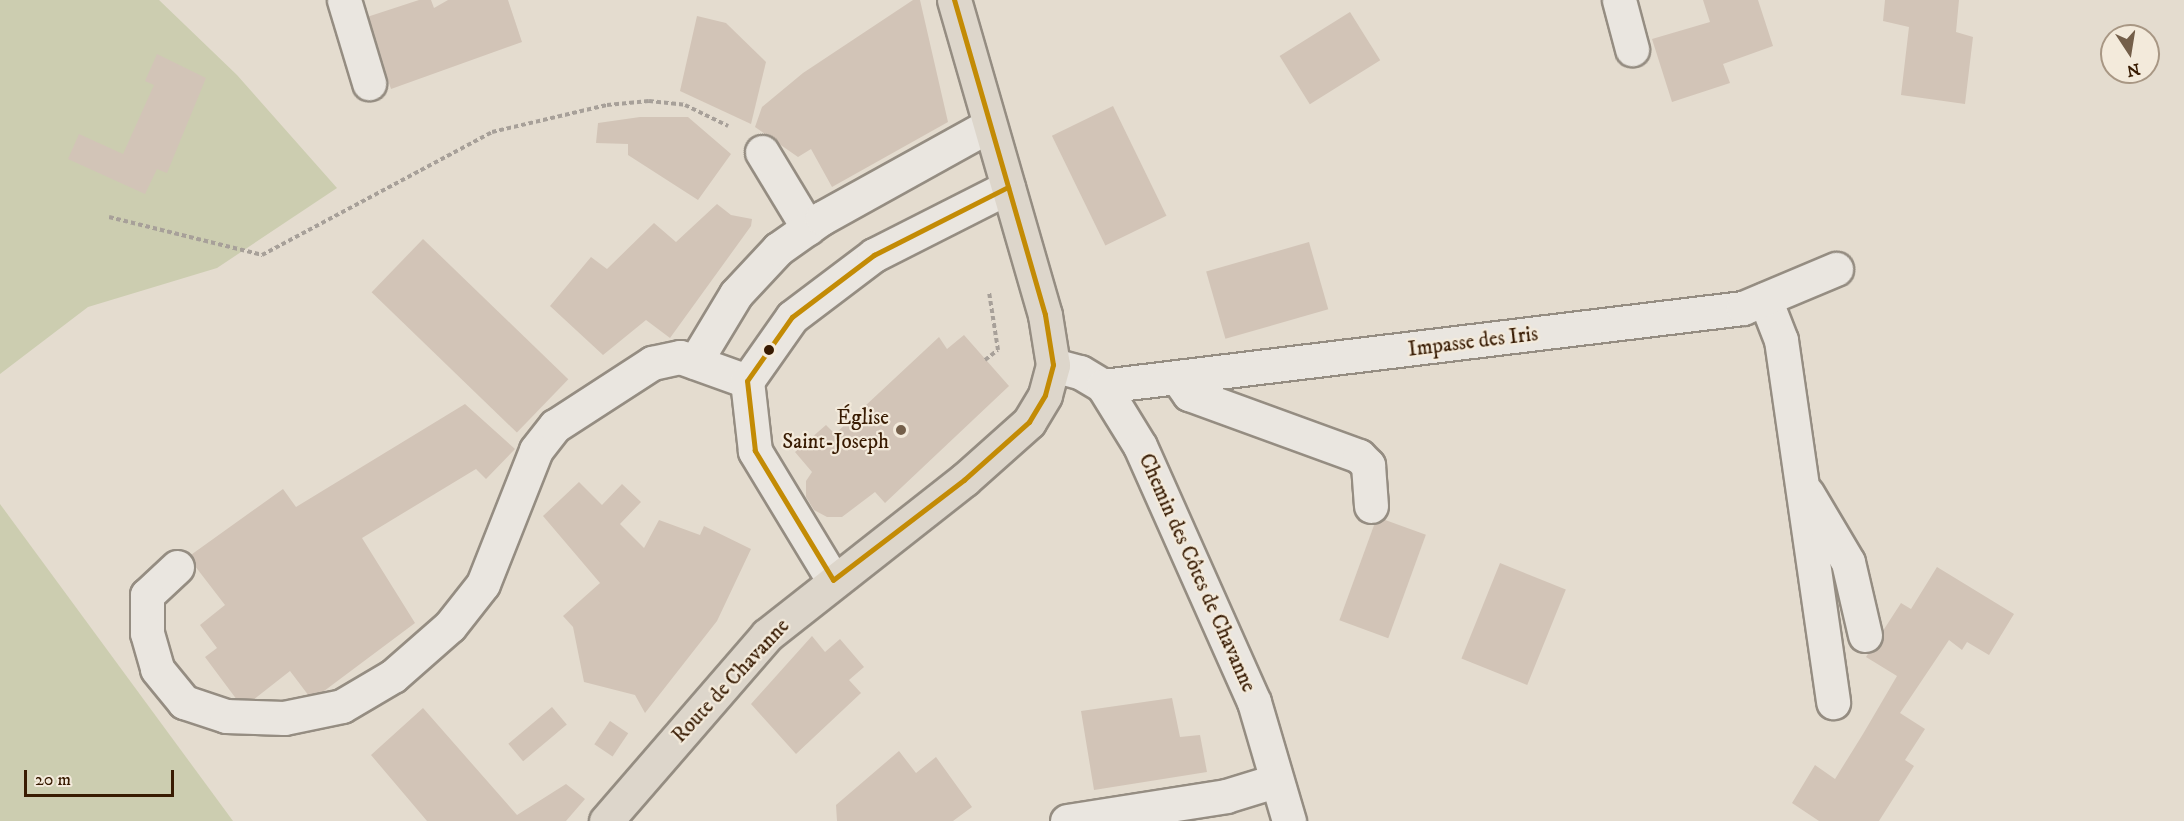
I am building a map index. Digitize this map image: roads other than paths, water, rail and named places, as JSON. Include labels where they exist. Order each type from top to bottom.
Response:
[{"type":"main road","name":"Route de Chavanne","points":[[606,821],[767,636],[833,580],[964,480],[1029,422],[1045,395],[1053,365],[1045,315],[988,126],[954,0]]},
{"type":"street","points":[[344,0],[369,83]]},
{"type":"street","points":[[1619,0],[1632,49]]},
{"type":"street","points":[[695,362],[736,294],[778,249],[808,228],[988,126]]},
{"type":"street","points":[[762,152],[808,228]]},
{"type":"street","points":[[833,580],[755,452],[747,381],[792,316],[874,255],[1008,187]]},
{"type":"street","name":"Impasse des Iris","points":[[1103,386],[1743,308],[1836,269]]},
{"type":"street","points":[[1766,299],[1781,340],[1833,702]]},
{"type":"street","points":[[177,567],[147,595],[147,633],[158,669],[184,702],[226,716],[284,718],[342,706],[393,676],[450,626],[483,584],[543,437],[619,381],[652,363],[680,357],[747,381]]},
{"type":"street","name":"Chemin des Côtes de Chavanne","points":[[1053,365],[1080,372],[1103,386],[1140,446],[1254,702],[1288,821]]},
{"type":"street","points":[[1177,377],[1189,394],[1359,456],[1368,465],[1371,506]]},
{"type":"street","points":[[1802,487],[1848,562],[1865,635]]},
{"type":"street","points":[[1067,821],[1226,796],[1275,781]]},
{"type":"place","name":"Église Saint-Joseph","points":[[901,430]]}]
